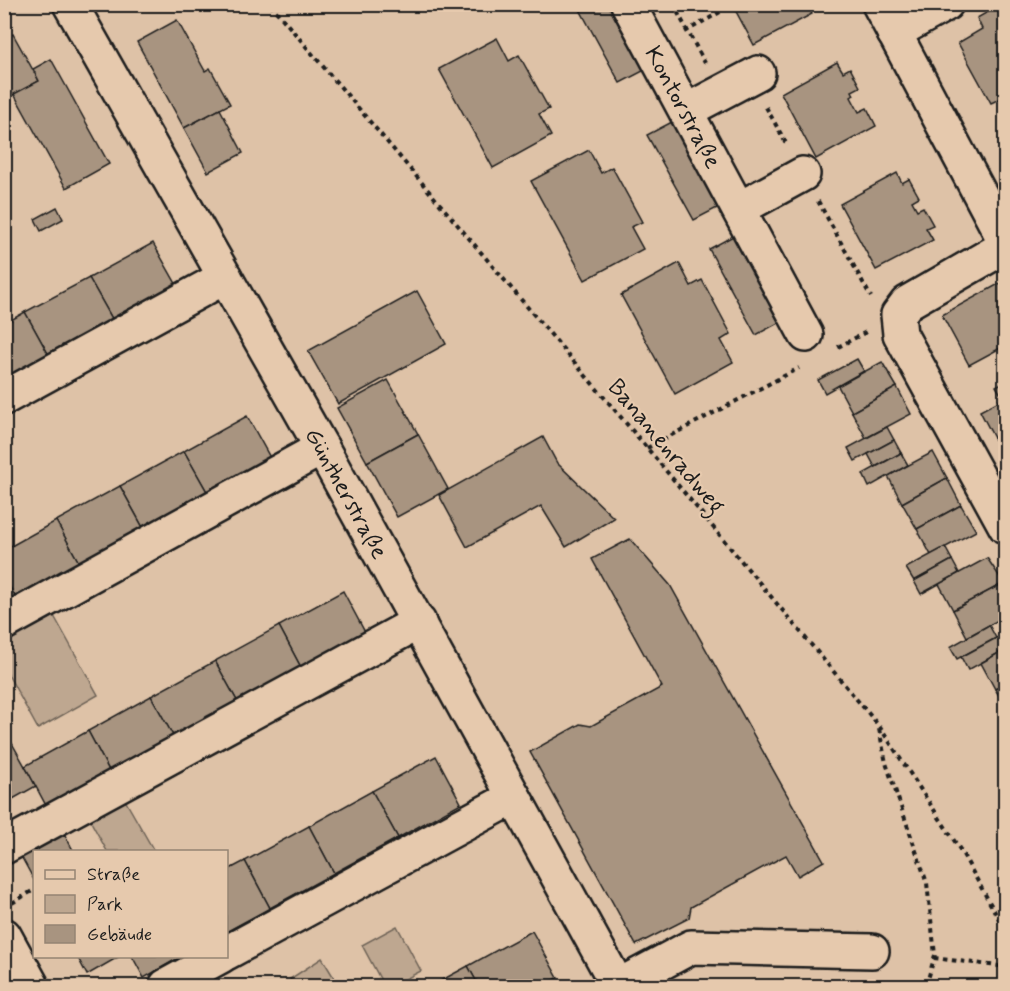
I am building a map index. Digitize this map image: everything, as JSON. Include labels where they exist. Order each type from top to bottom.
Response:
[{"type":"street","name":"Güntherstraße","points":[[70,4],[322,448],[618,986]]},
{"type":"street","name":"Kontorstraße","points":[[628,4],[814,350]]},
{"type":"street","points":[[879,4],[894,33],[994,189],[1005,245],[907,303],[898,315],[900,334],[1005,527]]},
{"type":"street","points":[[894,33],[946,4]]},
{"type":"street","points":[[686,111],[758,73]]},
{"type":"street","points":[[739,209],[803,174]]},
{"type":"street","points":[[4,398],[225,277]]},
{"type":"street","points":[[4,623],[322,448]]},
{"type":"street","points":[[4,847],[419,622]]},
{"type":"street","points":[[228,952],[514,797]]},
{"type":"street","points":[[6,921],[32,987]]},
{"type":"street","points":[[618,986],[691,947],[872,951]]},
{"type":"street","points":[[166,987],[219,958]]},
{"type":"path","name":"Bananenradweg","points":[[270,4],[647,448],[879,726],[961,851],[1005,932]]},
{"type":"path","points":[[652,49],[729,7]]},
{"type":"path","points":[[647,448],[814,350],[870,330]]},
{"type":"path","points":[[879,726],[886,763],[927,883],[934,958],[926,987]]},
{"type":"path","points":[[6,921],[33,891]]},
{"type":"path","points":[[934,958],[1005,967]]},
{"type":"green space","points":[[54,616],[98,695],[38,729],[5,669],[5,642]]},
{"type":"green space","points":[[125,800],[153,850],[106,850],[90,820]]},
{"type":"green space","points":[[397,926],[421,971],[392,986],[384,986],[362,945]]},
{"type":"green space","points":[[322,958],[339,986],[295,986],[290,979]]},
{"type":"building","points":[[577,4],[609,4],[645,70],[620,83]]},
{"type":"building","points":[[732,4],[806,4],[812,14],[754,45]]},
{"type":"building","points":[[1002,4],[1006,10],[1006,96],[991,103],[958,43],[982,29],[977,18]]},
{"type":"building","points":[[177,20],[205,71],[210,68],[230,104],[184,128],[137,42]]},
{"type":"building","points":[[13,34],[39,81],[4,100],[4,39]]},
{"type":"building","points":[[497,38],[509,61],[519,55],[549,109],[539,114],[551,136],[493,168],[439,69]]},
{"type":"building","points":[[51,59],[109,164],[66,188],[14,94],[39,81],[33,69]]},
{"type":"building","points":[[837,62],[843,72],[850,68],[860,87],[852,91],[854,95],[851,97],[859,112],[867,108],[876,126],[816,159],[781,93]]},
{"type":"building","points":[[220,109],[243,153],[208,172],[184,128]]},
{"type":"building","points":[[672,122],[719,207],[694,220],[647,135]]},
{"type":"building","points":[[589,150],[601,173],[612,167],[642,222],[631,227],[643,249],[585,280],[531,181]]},
{"type":"building","points":[[897,173],[902,183],[909,179],[919,197],[912,201],[917,210],[923,207],[933,225],[926,228],[933,240],[876,270],[840,204]]},
{"type":"building","points":[[57,207],[63,219],[41,231],[35,219]]},
{"type":"building","points":[[735,235],[782,321],[756,335],[709,249]]},
{"type":"building","points":[[153,243],[179,289],[115,324],[89,278]]},
{"type":"building","points":[[679,263],[691,286],[702,280],[731,334],[721,340],[733,362],[675,394],[621,295]]},
{"type":"building","points":[[89,278],[115,324],[51,359],[25,312]]},
{"type":"building","points":[[1006,280],[1006,345],[969,365],[942,315]]},
{"type":"building","points":[[417,291],[446,344],[338,404],[308,351]]},
{"type":"building","points":[[25,312],[51,359],[4,385],[4,324]]},
{"type":"building","points":[[857,359],[864,371],[825,393],[818,380]]},
{"type":"building","points":[[882,362],[897,387],[852,412],[838,386]]},
{"type":"building","points":[[388,380],[418,434],[367,462],[337,408]]},
{"type":"building","points":[[1006,381],[1006,397],[1003,398],[996,386]]},
{"type":"building","points":[[897,387],[911,414],[866,438],[852,412]]},
{"type":"building","points":[[1006,397],[1006,432],[994,438],[980,411]]},
{"type":"building","points":[[247,416],[273,463],[210,497],[184,451]]},
{"type":"building","points":[[887,427],[894,440],[855,461],[848,448]]},
{"type":"building","points":[[1006,432],[1006,458],[994,438]]},
{"type":"building","points":[[418,434],[448,489],[397,517],[367,462]]},
{"type":"building","points":[[543,437],[557,463],[614,518],[566,547],[541,506],[467,547],[439,495]]},
{"type":"building","points":[[894,440],[901,453],[875,467],[868,454]]},
{"type":"building","points":[[184,451],[210,497],[146,533],[120,486]]},
{"type":"building","points":[[933,452],[947,478],[902,503],[888,476]]},
{"type":"building","points":[[901,453],[908,465],[869,487],[863,474]]},
{"type":"building","points":[[947,478],[961,505],[917,529],[902,503]]},
{"type":"building","points":[[120,486],[146,533],[82,568],[56,521]]},
{"type":"building","points":[[961,505],[976,531],[931,555],[917,529]]},
{"type":"building","points":[[56,521],[82,568],[19,603],[4,577],[4,550]]},
{"type":"building","points":[[630,539],[670,585],[824,861],[798,876],[786,855],[691,907],[689,918],[636,945],[530,752],[580,724],[591,726],[662,687],[592,559]]},
{"type":"building","points":[[945,547],[952,560],[914,581],[906,568]]},
{"type":"building","points":[[987,558],[1004,583],[953,610],[939,584]]},
{"type":"building","points":[[952,560],[959,573],[921,594],[914,581]]},
{"type":"building","points":[[4,577],[19,603],[4,611]]},
{"type":"building","points":[[1004,583],[1006,586],[1006,616],[967,637],[953,610]]},
{"type":"building","points":[[343,591],[368,638],[304,673],[279,626]]},
{"type":"building","points":[[989,625],[996,638],[957,659],[950,647]]},
{"type":"building","points":[[279,626],[304,673],[241,708],[215,661]]},
{"type":"building","points":[[1000,636],[1006,649],[968,670],[961,657]]},
{"type":"building","points":[[1006,649],[1006,683],[995,689],[981,663]]},
{"type":"building","points":[[215,661],[241,708],[177,743],[151,696]]},
{"type":"building","points":[[1006,683],[1006,707],[995,689]]},
{"type":"building","points":[[151,696],[177,743],[113,778],[88,731]]},
{"type":"building","points":[[4,729],[36,786],[4,804]]},
{"type":"building","points":[[88,731],[113,778],[50,813],[25,766]]},
{"type":"building","points":[[436,756],[461,803],[398,838],[372,791]]},
{"type":"building","points":[[372,791],[398,838],[334,873],[309,826]]},
{"type":"building","points":[[58,822],[73,850],[33,850],[33,878],[15,845]]},
{"type":"building","points":[[309,826],[334,873],[270,908],[245,861]]},
{"type":"building","points":[[245,861],[270,908],[228,931],[228,870]]},
{"type":"building","points":[[532,931],[558,978],[542,986],[479,986],[468,966]]},
{"type":"building","points":[[78,958],[117,958],[87,975]]},
{"type":"building","points":[[133,958],[179,958],[144,978]]},
{"type":"building","points":[[468,966],[479,986],[431,986]]}]
